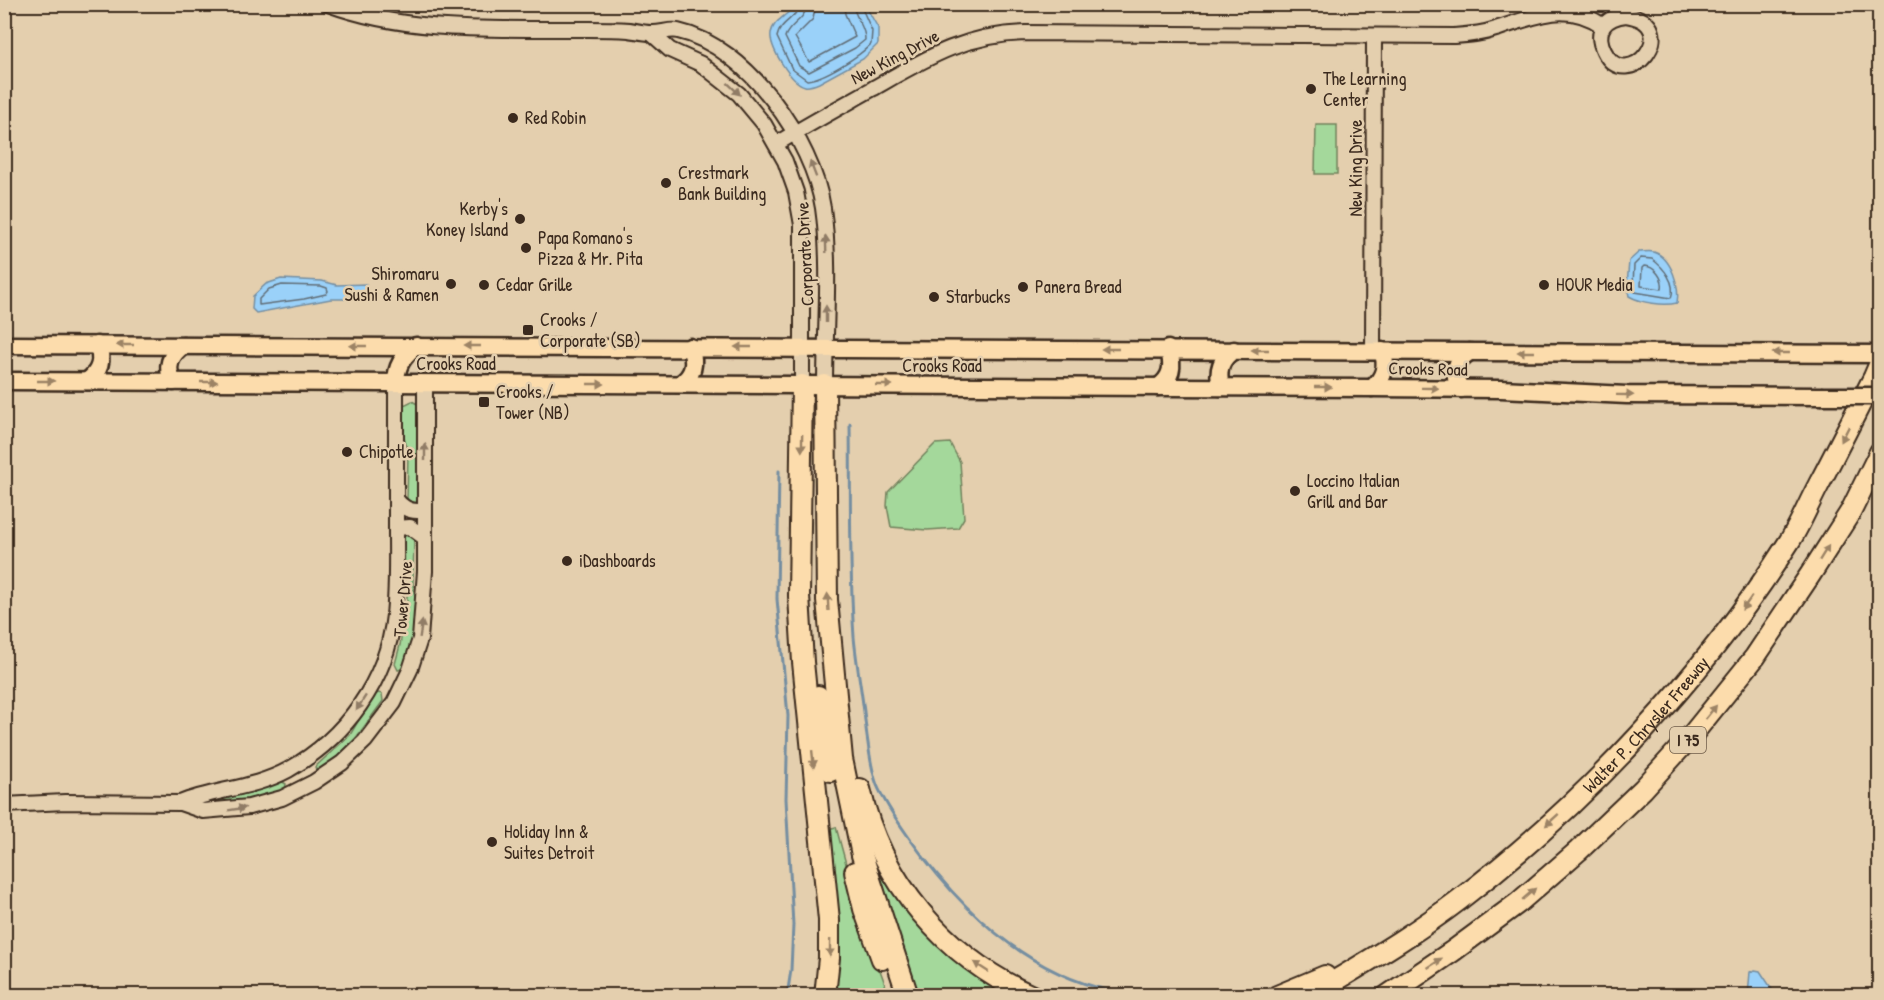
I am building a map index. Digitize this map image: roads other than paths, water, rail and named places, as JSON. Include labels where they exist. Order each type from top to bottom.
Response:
[{"type":"highway","name":"Walter P. Chrysler Freeway","points":[[1311,996],[1385,951],[1458,900],[1501,866],[1595,781],[1658,715],[1726,633],[1790,541],[1880,363]]},
{"type":"highway","points":[[802,385],[799,596],[804,672],[829,920],[829,958],[825,996]]},
{"type":"highway","points":[[825,385],[827,591],[842,759],[862,855],[908,996]]},
{"type":"highway","name":"I 75","points":[[1387,996],[1518,903],[1578,851],[1643,789],[1692,735],[1755,657],[1810,575],[1851,511],[1880,452]]},
{"type":"highway","points":[[799,596],[830,767],[864,909],[897,996]]},
{"type":"highway","points":[[832,661],[862,798],[873,832],[891,870],[921,913],[954,946],[983,969],[1032,996]]},
{"type":"highway","points":[[1277,996],[1385,951]]},
{"type":"main road","name":"Crooks Road","points":[[4,345],[1880,354]]},
{"type":"main road","points":[[87,381],[97,372],[101,361],[97,345]]},
{"type":"main road","points":[[173,382],[169,373],[170,363],[176,351],[183,346]]},
{"type":"main road","points":[[396,383],[396,373],[401,361],[416,346]]},
{"type":"main road","points":[[680,384],[689,378],[693,368],[694,360],[690,347]]},
{"type":"main road","points":[[1158,387],[1167,380],[1170,374],[1171,361],[1168,350]]},
{"type":"main road","points":[[1221,387],[1219,376],[1221,365],[1234,350]]},
{"type":"main road","points":[[1372,388],[1382,378],[1384,370],[1385,357],[1378,351]]},
{"type":"main road","points":[[1461,388],[1455,378],[1455,372],[1459,360],[1470,352]]},
{"type":"main road","name":"Crooks Road","points":[[4,381],[1461,388],[1627,395],[1880,396]]},
{"type":"street","name":"Corporate Drive","points":[[328,4],[370,17],[426,27],[611,29],[651,33],[676,30],[701,40],[724,54],[762,87],[795,132],[815,175],[823,208],[826,253],[825,385]]},
{"type":"street","points":[[1374,36],[1476,34],[1537,14],[1557,10],[1582,14],[1593,18],[1603,26]]},
{"type":"street","name":"Corporate Drive","points":[[651,33],[670,50],[712,72],[745,100],[776,144],[791,177],[802,225],[802,385]]},
{"type":"street","name":"New King Drive","points":[[776,144],[926,58],[965,41],[984,36],[1025,33],[1374,36],[1378,351]]},
{"type":"street","points":[[712,72],[724,54]]},
{"type":"street","name":"Tower Drive","points":[[180,803],[203,794],[232,790],[273,777],[312,754],[349,721],[371,686],[388,644],[394,615],[396,383]]},
{"type":"street","name":"Tower Drive","points":[[4,805],[65,802],[180,803],[203,811],[235,809],[265,803],[314,782],[342,763],[365,741],[394,703],[416,654],[420,639],[424,609],[425,383]]},
{"type":"street","points":[[396,499],[408,510],[419,512],[425,510]]},
{"type":"street","points":[[396,528],[410,527],[425,538]]},
{"type":"water","points":[[800,4],[865,5],[878,28],[878,44],[863,59],[819,83],[805,86],[799,83],[782,64],[771,39],[771,33],[778,21],[793,7]]},
{"type":"water","points":[[1639,252],[1654,252],[1666,260],[1676,281],[1677,303],[1653,303],[1629,296],[1627,286],[1629,261]]},
{"type":"water","points":[[281,279],[322,281],[337,285],[366,284],[368,294],[356,299],[331,299],[256,313],[252,309],[253,296],[266,284]]},
{"type":"water","points":[[1760,971],[1776,995],[1748,995],[1750,972]]},
{"type":"waterway","points":[[850,424],[854,637],[872,767],[877,785],[888,806],[929,865],[950,889],[997,934],[1023,953],[1050,969],[1080,982],[1111,991],[1142,995],[1193,995]]},
{"type":"waterway","points":[[779,471],[777,599],[788,716],[786,799],[793,925],[787,996]]},
{"type":"place","name":"The Learning Center","points":[[1311,89]]},
{"type":"place","name":"Red Robin","points":[[513,118]]},
{"type":"place","name":"Crestmark Bank Building","points":[[666,183]]},
{"type":"place","name":"Kerby's Koney Island","points":[[520,219]]},
{"type":"place","name":"Papa Romano's Pizza & Mr. Pita","points":[[526,248]]},
{"type":"place","name":"Shiromaru Sushi & Ramen","points":[[451,284]]},
{"type":"place","name":"Cedar Grille","points":[[484,285]]},
{"type":"place","name":"HOUR Media","points":[[1544,285]]},
{"type":"place","name":"Panera Bread","points":[[1023,287]]},
{"type":"place","name":"Starbucks","points":[[934,297]]},
{"type":"place","name":"Crooks / Corporate (SB)","points":[[528,330]]},
{"type":"place","name":"Crooks / Tower (NB)","points":[[484,402]]},
{"type":"place","name":"Chipotle","points":[[347,452]]},
{"type":"place","name":"Loccino Italian Grill and Bar","points":[[1295,491]]},
{"type":"place","name":"iDashboards","points":[[567,561]]},
{"type":"place","name":"Holiday Inn & Suites Detroit","points":[[492,842]]}]
